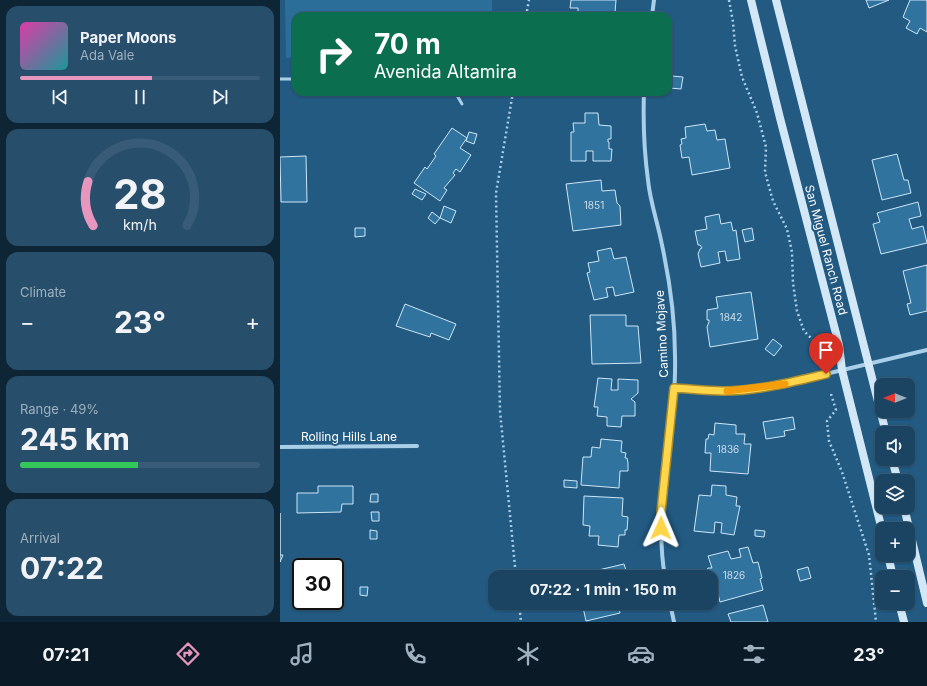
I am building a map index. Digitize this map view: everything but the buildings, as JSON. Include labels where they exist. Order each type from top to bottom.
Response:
[{"type":"street","points":[[652,12],[654,0]]},
{"type":"street","name":"San Miguel Ranch Road","points":[[751,0],[839,345],[842,370],[880,522]]},
{"type":"street","name":"San Miguel Ranch Road","points":[[776,0],[884,426]]},
{"type":"street","name":"Camino Mojave","points":[[644,96],[643,122],[648,181],[668,272],[673,315],[674,388],[661,512],[661,543],[664,570]]},
{"type":"street","points":[[674,388],[724,391],[775,386],[927,350]]},
{"type":"street","name":"Rolling Hills Lane","points":[[280,447],[417,446]]},
{"type":"street","points":[[906,514],[927,603]]},
{"type":"street","points":[[671,610],[674,622]]},
{"type":"street","points":[[901,610],[904,622]]},
{"type":"lane","points":[[280,79],[292,79]]},
{"type":"lane","points":[[457,96],[462,104]]},
{"type":"path","points":[[527,12],[529,0]]},
{"type":"path","points":[[729,0],[735,46],[742,77],[757,113],[766,147],[765,172],[773,201],[789,236],[792,252],[793,283],[797,311],[804,331],[818,344],[822,358]]},
{"type":"path","points":[[512,96],[496,192],[500,411],[515,570]]},
{"type":"path","points":[[831,394],[836,410],[827,421],[829,441],[842,472],[870,555],[876,622]]},
{"type":"path","points":[[520,610],[521,622]]},
{"type":"shaded area","points":[[285,0],[492,0],[492,12],[292,12],[292,57],[286,58]]},
{"type":"slow traffic","points":[[727,391],[785,384]]},
{"type":"route","points":[[661,528],[661,512],[674,388],[724,391],[737,390],[775,386],[826,374]]}]
